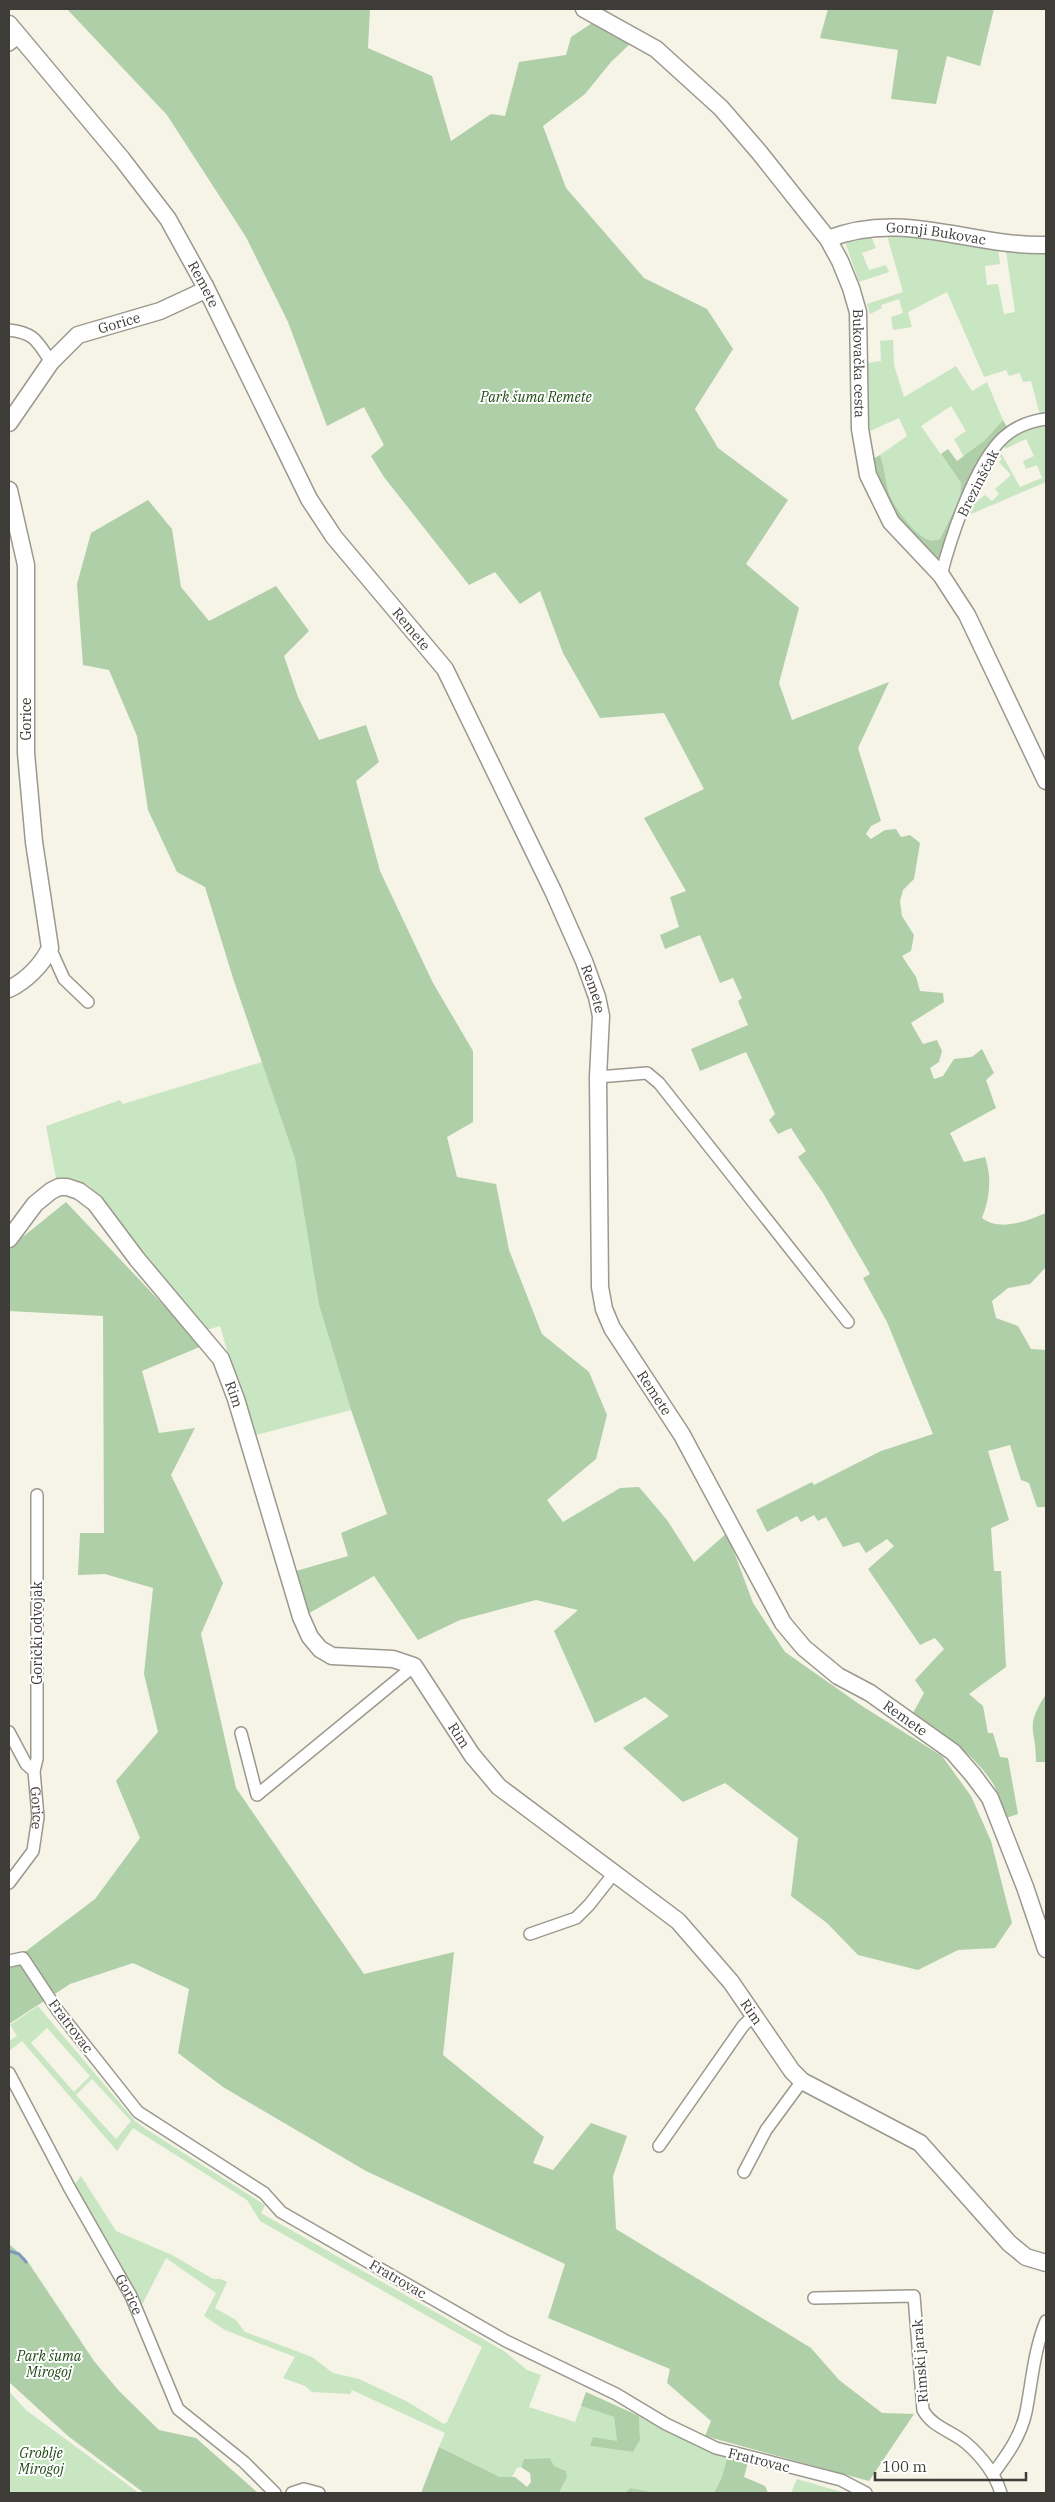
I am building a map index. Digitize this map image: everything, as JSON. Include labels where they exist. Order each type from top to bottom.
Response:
[{"type":"street","name":"Bukovačka cesta","points":[[584,9],[656,50],[721,108],[828,239],[840,260],[852,288],[858,312],[860,429],[868,475],[891,522],[941,575],[967,615],[1046,781]]},
{"type":"street","name":"Remete","points":[[9,24],[15,41],[122,159],[168,219],[205,286],[309,499],[334,537],[445,668],[552,891],[594,988],[601,1016],[598,1077],[600,1288],[604,1309],[612,1328],[682,1435],[783,1623],[804,1648],[838,1676],[870,1694],[953,1752],[990,1798],[1025,1887],[1046,1949]]},
{"type":"street","name":"Gornji Bukovac","points":[[828,239],[845,232],[862,229],[904,227],[932,229],[996,242],[1046,245]]},
{"type":"street","name":"Gorice","points":[[9,424],[50,362],[78,336],[160,311],[201,292],[205,286]]},
{"type":"street","points":[[9,330],[24,332],[35,338],[50,362]]},
{"type":"street","name":"Brezinščak","points":[[941,575],[951,538],[990,455],[1004,437],[1014,429],[1046,419]]},
{"type":"street","name":"Gorice","points":[[9,490],[26,565],[26,753],[34,842],[50,948],[64,979],[88,1002]]},
{"type":"street","points":[[9,989],[17,985],[39,965],[50,948]]},
{"type":"street","points":[[598,1077],[647,1073],[659,1083],[848,1322]]},
{"type":"street","name":"Rim","points":[[9,1238],[35,1204],[59,1187],[73,1188],[95,1203],[137,1259],[221,1359],[236,1399],[301,1617],[310,1637],[320,1650],[332,1656],[393,1659],[414,1666],[472,1755],[499,1787],[678,1921],[731,1982],[753,2016],[802,2081],[920,2142],[1009,2243],[1026,2257],[1046,2263]]},
{"type":"street","name":"Gorički odvojak","points":[[34,1771],[37,1760],[37,1495]]},
{"type":"street","points":[[241,1733],[257,1795],[414,1666]]},
{"type":"street","name":"Gorice","points":[[9,1732],[26,1764],[34,1771],[38,1817],[33,1851],[9,1883]]},
{"type":"street","points":[[530,1934],[576,1918],[589,1905],[615,1872]]},
{"type":"street","name":"Fratrovac","points":[[9,1961],[23,1958],[58,2011],[138,2112],[264,2193],[281,2212],[506,2341],[616,2394],[666,2424],[716,2448],[841,2480],[866,2493]]},
{"type":"street","points":[[659,2146],[743,2026],[753,2016]]},
{"type":"street","name":"Gorice","points":[[9,2073],[68,2187],[131,2296],[178,2409],[231,2450],[275,2493]]},
{"type":"street","points":[[744,2172],[766,2130],[802,2081]]},
{"type":"street","name":"Rimski jarak","points":[[814,2298],[914,2296],[923,2410],[927,2418],[966,2442],[994,2474],[1001,2493]]},
{"type":"street","points":[[994,2474],[1016,2441],[1026,2414],[1039,2338],[1046,2321]]},
{"type":"street","points":[[292,2493],[304,2489],[318,2493]]},
{"type":"green space","name":"Park šuma Remete","points":[[67,9],[370,9],[368,48],[432,76],[451,141],[491,114],[505,116],[519,62],[566,55],[571,37],[595,21],[632,42],[611,62],[585,94],[543,126],[566,188],[644,278],[707,309],[733,349],[695,409],[718,448],[788,500],[746,564],[799,608],[779,683],[792,720],[889,682],[858,748],[881,821],[871,826],[866,834],[871,839],[885,830],[896,829],[901,837],[910,835],[920,843],[914,879],[903,890],[900,901],[902,916],[914,935],[911,951],[902,956],[916,977],[920,991],[943,993],[944,1002],[911,1023],[923,1044],[937,1040],[942,1051],[939,1062],[930,1068],[934,1079],[943,1076],[954,1059],[972,1057],[982,1049],[994,1073],[986,1080],[996,1108],[950,1133],[964,1162],[985,1157],[989,1172],[989,1188],[982,1218],[989,1222],[1005,1225],[1022,1222],[1046,1213],[1046,1267],[1030,1284],[1008,1288],[992,1301],[996,1318],[1018,1326],[1031,1349],[1046,1350],[1046,1507],[1037,1507],[1029,1483],[1021,1480],[1010,1445],[988,1451],[1009,1520],[991,1528],[994,1571],[1001,1571],[1006,1667],[969,1694],[983,1706],[988,1733],[993,1733],[1000,1757],[1008,1758],[1018,1814],[1006,1818],[994,1785],[977,1763],[957,1745],[913,1713],[924,1693],[915,1680],[944,1649],[935,1638],[920,1645],[868,1569],[894,1546],[887,1539],[866,1553],[859,1542],[843,1547],[826,1517],[818,1521],[814,1515],[801,1522],[797,1516],[767,1532],[756,1510],[812,1482],[814,1485],[881,1451],[933,1434],[887,1322],[863,1278],[870,1274],[823,1193],[798,1157],[806,1151],[791,1128],[778,1134],[769,1120],[775,1114],[746,1052],[700,1071],[691,1049],[748,1025],[738,1001],[742,998],[733,978],[720,983],[700,935],[665,949],[660,935],[679,927],[670,897],[686,891],[644,818],[704,789],[664,713],[600,718],[563,653],[540,591],[520,604],[495,572],[469,585],[384,477],[371,456],[384,445],[364,407],[327,426],[288,322],[246,237],[167,115]]},
{"type":"green space","points":[[828,9],[994,9],[980,66],[947,56],[936,104],[891,99],[898,50],[820,38]]},
{"type":"green space","points":[[886,232],[998,248],[1000,264],[985,266],[987,285],[998,284],[1004,314],[1015,312],[1006,251],[1046,252],[1046,414],[1040,415],[1031,381],[1023,382],[1020,373],[1009,376],[1006,370],[984,377],[947,292],[908,312],[912,327],[893,330],[891,317],[903,313],[899,299],[881,305],[882,308],[870,314],[867,304],[903,292]]},
{"type":"green space","points":[[870,234],[876,248],[862,253],[869,270],[886,265],[889,272],[859,282],[846,245],[847,239]]},
{"type":"green space","points":[[893,340],[894,365],[904,397],[956,366],[972,391],[987,382],[1003,420],[984,441],[964,457],[954,439],[966,431],[951,406],[921,426],[961,483],[960,499],[941,539],[929,540],[923,538],[911,527],[891,499],[880,455],[907,436],[899,418],[868,432],[867,363],[881,361],[880,341]]},
{"type":"green space","points":[[1003,420],[1008,429],[991,446],[941,558],[936,558],[900,525],[869,461],[880,455],[891,499],[911,527],[929,540],[940,539],[960,499],[961,483],[941,454],[948,449],[957,461],[984,441]]},
{"type":"green space","points":[[1043,424],[1046,430],[1046,482],[964,517],[969,508],[985,495],[992,501],[999,494],[995,489],[1011,475],[999,462],[1002,459],[999,455],[1001,453],[1020,487],[1042,478],[1037,465],[1026,469],[1023,461],[1034,456],[1026,439],[1005,449],[1004,445],[1021,430]]},
{"type":"green space","points":[[148,500],[172,529],[181,587],[209,621],[276,586],[309,631],[284,656],[298,697],[319,740],[366,725],[379,762],[356,781],[380,871],[433,983],[473,1051],[473,1122],[447,1137],[457,1177],[496,1184],[509,1250],[542,1334],[589,1372],[607,1415],[596,1459],[547,1500],[563,1522],[620,1488],[639,1487],[667,1520],[694,1562],[727,1533],[753,1603],[785,1652],[862,1706],[942,1756],[971,1796],[991,1841],[1012,1923],[995,1948],[958,1950],[918,1970],[858,1955],[827,1923],[791,1896],[798,1838],[725,1783],[683,1802],[623,1748],[669,1716],[645,1697],[595,1723],[554,1631],[578,1610],[536,1600],[460,1620],[418,1640],[374,1576],[306,1615],[296,1571],[348,1556],[341,1533],[387,1514],[351,1410],[319,1305],[295,1159],[233,978],[205,887],[177,872],[148,810],[137,736],[109,670],[83,665],[77,584],[91,533]]},
{"type":"green space","points":[[262,1062],[295,1159],[319,1305],[351,1410],[252,1436],[220,1326],[203,1331],[89,1186],[70,1178],[56,1178],[46,1126],[120,1100],[123,1104]]},
{"type":"green space","points":[[66,1202],[202,1346],[142,1371],[159,1433],[195,1428],[171,1475],[223,1583],[201,1634],[236,1788],[364,1974],[454,1952],[443,2055],[544,2137],[533,2163],[553,2170],[591,2123],[627,2136],[613,2176],[616,2229],[811,2348],[839,2380],[882,2413],[914,2414],[869,2481],[705,2436],[711,2421],[667,2383],[670,2369],[548,2318],[565,2264],[366,2171],[223,2087],[178,2053],[189,1989],[133,1963],[70,1984],[9,2024],[9,1964],[95,1899],[140,1838],[116,1781],[158,1732],[144,1674],[153,1588],[105,1574],[78,1575],[80,1533],[104,1533],[103,1316],[9,1311],[9,1248]]},
{"type":"green space","points":[[1046,1694],[1046,1762],[1036,1762],[1033,1721],[1039,1705]]},
{"type":"green space","points":[[38,2006],[135,2121],[265,2205],[261,2213],[504,2351],[527,2370],[541,2375],[529,2407],[575,2422],[581,2406],[614,2417],[617,2441],[590,2446],[633,2452],[640,2440],[639,2416],[692,2444],[727,2458],[722,2477],[714,2493],[651,2492],[630,2488],[625,2493],[559,2493],[567,2477],[563,2469],[554,2467],[550,2458],[524,2459],[521,2467],[517,2468],[512,2477],[500,2477],[439,2447],[445,2433],[352,2390],[350,2394],[312,2392],[305,2386],[283,2378],[295,2357],[225,2330],[204,2316],[216,2293],[166,2258],[142,2305],[74,2185],[81,2176],[116,2231],[172,2255],[213,2279],[227,2282],[215,2308],[236,2320],[245,2332],[312,2357],[333,2373],[359,2379],[406,2401],[444,2424],[447,2422],[482,2347],[260,2221],[247,2200],[133,2128],[117,2151],[22,2041],[9,2051],[9,2041],[17,2036],[10,2025]],"holes":[[[47,2028],[90,2076],[74,2092],[31,2043]],[[92,2079],[131,2121],[116,2139],[76,2095]]]},
{"type":"green space","name":"Park šuma Mirogoj","points":[[9,2244],[26,2259],[94,2361],[119,2391],[159,2430],[196,2438],[258,2493],[144,2493],[68,2436],[9,2382]]},
{"type":"green space","name":"Groblje Mirogoj","points":[[9,2391],[26,2410],[139,2493],[9,2493]]},
{"type":"green space","points":[[586,2392],[639,2416],[640,2440],[633,2452],[590,2446],[593,2437],[617,2441],[614,2417],[581,2406]]},
{"type":"green space","points":[[439,2447],[500,2477],[515,2477],[527,2487],[531,2482],[530,2473],[521,2467],[524,2459],[550,2458],[554,2466],[566,2471],[567,2477],[559,2493],[421,2493]]},
{"type":"green space","points":[[727,2458],[748,2462],[744,2477],[765,2486],[768,2493],[714,2493],[722,2477]]},
{"type":"green space","points":[[797,2479],[845,2493],[791,2493]]},
{"type":"green space","points":[[630,2488],[651,2492],[675,2493],[625,2493]]},
{"type":"waterway","points":[[9,2251],[19,2254],[26,2262]]}]
